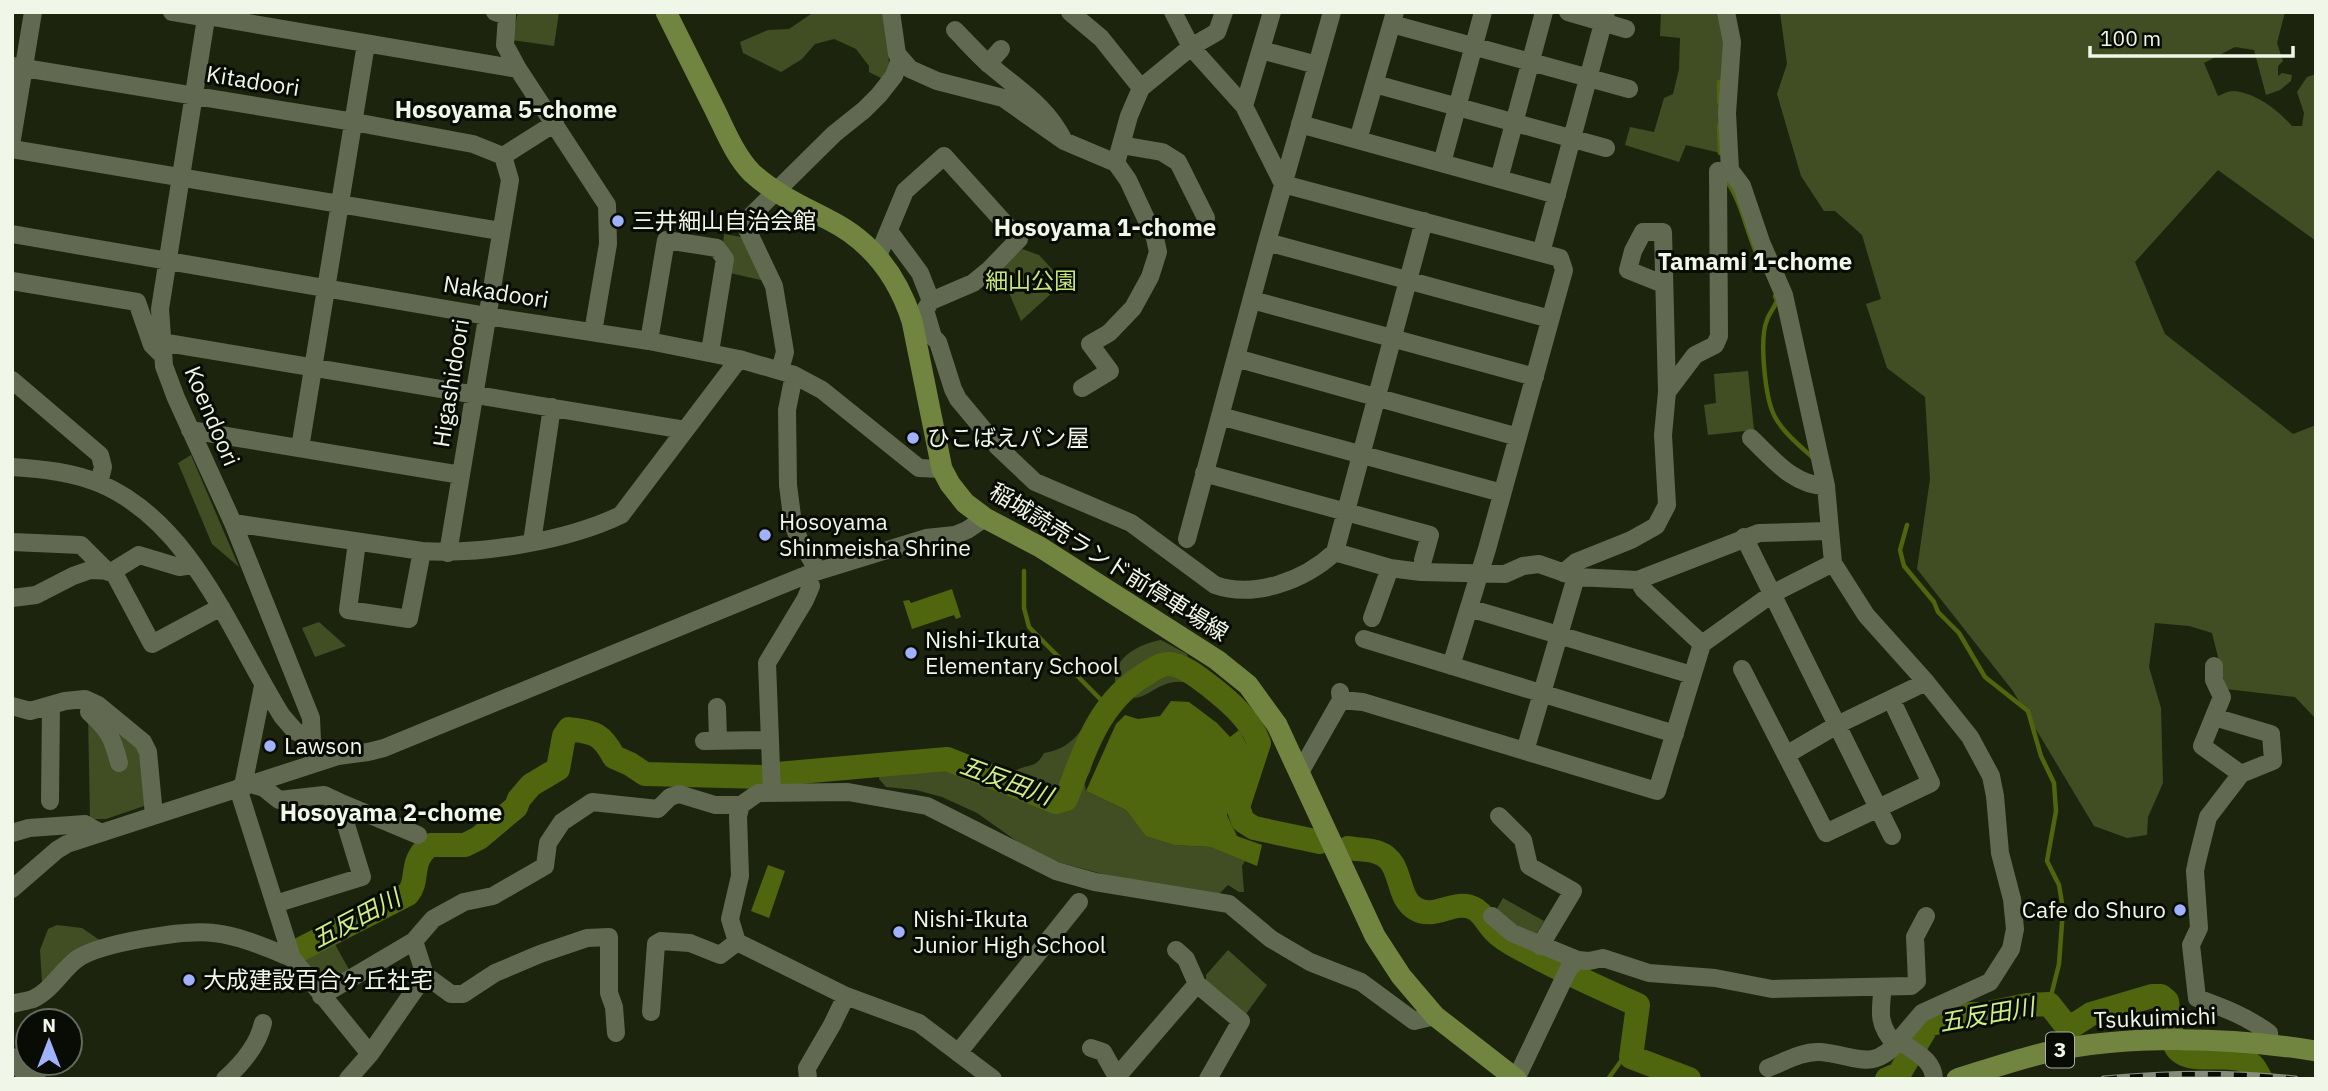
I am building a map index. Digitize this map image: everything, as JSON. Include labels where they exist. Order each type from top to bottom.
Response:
[{"type":"main road","name":"稲城読売ランド前停車場線","points":[[666,12],[731,142],[751,171],[776,193],[832,221],[858,238],[878,257],[904,298],[912,321],[942,468],[950,484],[965,503],[985,518],[1040,547],[1217,660],[1248,685],[1277,725],[1375,936],[1401,976],[1435,1016],[1516,1079]]},
{"type":"main road","name":"Tsukuimichi","points":[[1957,1079],[2046,1052],[2084,1046],[2174,1040],[2270,1044],[2316,1051]]},
{"type":"street","points":[[12,139],[18,67],[33,12]]},
{"type":"street","points":[[172,12],[207,15],[518,69]]},
{"type":"street","points":[[495,12],[507,16],[505,45],[518,69],[607,205],[608,244],[593,331]]},
{"type":"street","points":[[891,12],[897,54],[911,69],[937,81],[1003,98],[1063,141],[1116,163],[1128,180],[1155,238],[1158,253],[1150,277],[1133,308],[1109,333],[1090,344],[1110,371],[1082,388]]},
{"type":"street","points":[[1070,12],[1101,38],[1141,88]]},
{"type":"street","points":[[1173,12],[1191,47],[1244,106],[1283,184],[1560,258],[1564,270],[1503,493],[1451,666]]},
{"type":"street","points":[[1116,163],[1141,88],[1191,47],[1217,32],[1224,12]]},
{"type":"street","points":[[1244,106],[1272,12]]},
{"type":"street","points":[[1187,539],[1332,12]]},
{"type":"street","points":[[1442,163],[1483,12]]},
{"type":"street","points":[[1499,179],[1544,12]]},
{"type":"street","points":[[1568,12],[1605,18],[1626,29]]},
{"type":"street","points":[[1726,12],[1732,42],[1727,113],[1730,170],[1742,186],[1761,242],[1784,295],[1826,486],[1833,563],[1866,615],[1926,682],[1970,737],[1992,776],[2000,853],[2012,899],[2015,929],[2011,949],[1990,982],[1922,1013],[1904,1046],[1885,1056],[1861,1061],[1820,1052],[1804,1054],[1768,1068]]},
{"type":"street","name":"Koendoori","points":[[207,15],[160,309],[164,366],[233,523],[311,718],[312,740],[319,762]]},
{"type":"street","points":[[1358,140],[1393,18],[1472,46],[1629,89]]},
{"type":"street","points":[[1541,253],[1605,18]]},
{"type":"street","points":[[955,30],[988,64],[1043,108],[1056,124],[1063,141]]},
{"type":"street","points":[[300,447],[366,44]]},
{"type":"street","points":[[988,64],[1001,49]]},
{"type":"street","points":[[1261,50],[1317,65]]},
{"type":"street","points":[[772,793],[766,663],[805,600],[811,586],[812,573],[793,524],[791,511],[788,485],[787,372],[774,286],[744,223],[834,134],[879,95],[894,76],[900,59]]},
{"type":"street","name":"Kitadoori","points":[[18,67],[354,122],[473,144],[503,156]]},
{"type":"street","points":[[1375,84],[1606,148]]},
{"type":"street","points":[[503,156],[555,123]]},
{"type":"street","points":[[1300,124],[1557,195]]},
{"type":"street","points":[[1121,145],[1162,152],[1178,162],[1206,218]]},
{"type":"street","points":[[12,149],[500,231]]},
{"type":"street","name":"Higashidoori","points":[[448,553],[510,180],[503,156]]},
{"type":"street","points":[[878,257],[905,191],[944,156],[1019,239],[973,283],[931,301],[925,310],[958,399],[998,447],[1035,482],[1131,523],[1215,584],[1226,589],[1246,590],[1292,581],[1313,570],[1335,552],[1424,221]]},
{"type":"street","points":[[1667,392],[1695,355],[1715,345],[1719,336],[1718,171],[1730,170]]},
{"type":"street","points":[[889,231],[920,273],[931,301]]},
{"type":"street","name":"Nakadoori","points":[[12,234],[487,316],[593,331],[739,359],[787,372],[837,400],[919,468],[942,468]]},
{"type":"street","points":[[649,341],[666,240],[717,248],[725,259],[710,352]]},
{"type":"street","points":[[1267,242],[1550,319]]},
{"type":"street","points":[[12,281],[137,302],[152,345],[158,349],[164,366]]},
{"type":"street","points":[[1525,751],[1558,636],[1570,575],[1576,562],[1631,540],[1656,526],[1667,505],[1662,435],[1667,392],[1664,284]]},
{"type":"street","points":[[1252,300],[1535,377]]},
{"type":"street","points":[[162,342],[685,430]]},
{"type":"street","points":[[1236,358],[1518,437]]},
{"type":"street","points":[[233,523],[448,553],[532,542],[596,527],[621,515],[739,359]]},
{"type":"street","points":[[12,380],[100,454],[103,467],[99,483]]},
{"type":"street","points":[[532,542],[552,407]]},
{"type":"street","points":[[1220,416],[1503,493]]},
{"type":"street","points":[[190,430],[461,475]]},
{"type":"street","points":[[1751,438],[1788,473],[1813,486],[1826,486]]},
{"type":"street","points":[[12,467],[56,472],[99,483],[127,498],[152,517],[193,565],[288,724],[312,740]]},
{"type":"street","points":[[1205,473],[1430,535],[1423,560]]},
{"type":"street","points":[[12,889],[57,850],[101,833],[338,755],[384,748],[812,573],[926,538],[955,534],[967,530],[985,518]]},
{"type":"street","points":[[1335,552],[1390,568],[1479,575],[1505,574],[1523,566],[1539,564],[1570,575],[1638,580],[1759,533],[1829,531]]},
{"type":"street","points":[[1744,537],[1892,836]]},
{"type":"street","points":[[357,541],[348,610],[410,619],[422,551]]},
{"type":"street","points":[[12,542],[81,545],[111,572],[152,644],[220,607]]},
{"type":"street","points":[[12,583],[20,597],[36,595],[90,570],[111,572],[139,555],[179,567],[193,565]]},
{"type":"street","points":[[1299,774],[1341,696],[1657,791],[1702,645],[1772,594],[1833,563]]},
{"type":"street","points":[[1372,618],[1390,568]]},
{"type":"street","points":[[1638,580],[1644,590],[1702,645]]},
{"type":"street","points":[[1469,608],[1692,675]]},
{"type":"street","points":[[1364,639],[1675,734]]},
{"type":"street","points":[[2214,666],[2214,680],[2222,697],[2202,746],[2241,774]]},
{"type":"street","points":[[1742,669],[1804,795],[1826,833],[1931,783],[1891,699]]},
{"type":"street","points":[[1786,755],[1837,725],[1926,682]]},
{"type":"street","points":[[263,686],[244,786],[275,904],[292,958],[370,1054]]},
{"type":"street","points":[[12,706],[30,711],[65,701],[85,699],[91,702],[143,742],[148,752],[154,815]]},
{"type":"street","points":[[91,702],[89,711],[110,734],[119,763]]},
{"type":"street","points":[[50,801],[51,705]]},
{"type":"street","points":[[717,707],[711,741],[770,740]]},
{"type":"street","points":[[2214,718],[2271,734],[2273,761],[2241,774],[2208,817],[2195,871],[2199,928],[2191,945],[2197,998],[2238,1012],[2269,1033],[2270,1044]]},
{"type":"street","points":[[244,786],[264,788],[279,800],[324,795],[418,835]]},
{"type":"street","points":[[321,996],[414,942],[433,919],[464,902],[493,896],[545,866],[548,843],[562,822],[592,802],[658,809],[670,797],[679,794],[715,805],[741,805],[758,793],[848,792],[927,806],[1056,871],[1095,881],[1229,905],[1271,939],[1310,962],[1361,982],[1414,1021],[1435,1016]]},
{"type":"street","points":[[275,904],[362,877],[339,802]]},
{"type":"street","points":[[741,805],[738,816],[740,876],[730,919],[737,942],[846,996],[919,1023],[993,1079]]},
{"type":"street","points":[[1499,816],[1523,840],[1529,866],[1573,891],[1540,946]]},
{"type":"street","points":[[12,833],[29,828],[85,824],[101,833]]},
{"type":"street","points":[[958,1052],[1079,902]]},
{"type":"street","points":[[1492,916],[1512,933],[1540,946],[1570,968]]},
{"type":"street","points":[[1516,1079],[1570,968],[1603,958],[1649,972],[1715,978],[1772,989],[1911,986],[1917,981],[1915,937],[1926,916]]},
{"type":"street","points":[[12,1004],[32,1000],[40,995],[78,958],[99,947],[212,932],[238,937],[292,958]]},
{"type":"street","points":[[414,942],[425,975],[452,994],[463,994],[495,973],[540,954],[587,938],[609,937],[608,993],[614,1007],[616,1033]]},
{"type":"street","points":[[651,1012],[656,944],[661,941],[690,943],[720,955],[737,942]]},
{"type":"street","points":[[1177,950],[1186,959],[1197,984],[1241,1021],[1208,1079]]},
{"type":"street","points":[[348,1079],[370,1054],[425,975]]},
{"type":"street","points":[[1091,1048],[1103,1052],[1116,1078],[1197,984]]},
{"type":"street","points":[[1883,987],[1880,1018],[1890,1039],[1927,1060],[1934,1079]]},
{"type":"street","points":[[808,1079],[807,1068],[846,996]]},
{"type":"street","points":[[225,1079],[260,1036],[263,1023]]},
{"type":"street","points":[[12,1057],[28,1079]]},
{"type":"green space","points":[[518,12],[559,12],[554,46],[512,40]]},
{"type":"green space","points":[[814,12],[887,12],[889,67],[883,79],[869,72],[869,66],[856,49],[834,39],[815,44],[802,59],[781,72],[743,53],[740,42],[768,30],[789,29]]},
{"type":"green space","points":[[1661,12],[1719,12],[1727,48],[1725,154],[1686,145],[1679,162],[1625,145],[1630,127],[1654,132],[1664,98],[1673,94],[1679,69],[1680,38],[1660,36]]},
{"type":"green space","points":[[1780,12],[2285,12],[2277,43],[2283,61],[2278,66],[2278,76],[2282,73],[2292,75],[2291,81],[2280,90],[2266,95],[2254,50],[2235,47],[2204,63],[2218,96],[2234,91],[2242,92],[2273,108],[2292,126],[2302,126],[2304,113],[2297,92],[2307,77],[2316,74],[2316,241],[2218,170],[2135,262],[2165,334],[2293,434],[2316,425],[2316,719],[2295,697],[2226,689],[2212,633],[2189,626],[2155,623],[2149,667],[2161,708],[2163,783],[2148,817],[2147,835],[2127,838],[2094,826],[2013,691],[1917,569],[1930,479],[1925,397],[1887,368],[1866,304],[1881,299],[1862,235],[1835,211],[1824,211],[1801,176],[1777,94],[1787,64]]},
{"type":"green space","points":[[724,234],[747,238],[765,281],[730,273],[723,245]]},
{"type":"green space","name":"細山公園","points":[[1022,249],[1039,255],[1064,282],[1021,321],[999,269]]},
{"type":"green space","points":[[1748,371],[1754,430],[1708,435],[1704,405],[1716,403],[1714,374]]},
{"type":"green space","points":[[191,455],[239,567],[212,544],[178,463]]},
{"type":"green space","points":[[319,622],[346,646],[315,657],[302,628]]},
{"type":"green space","points":[[1161,640],[1187,654],[1188,658],[1198,664],[1198,670],[1187,683],[1175,682],[1139,697],[1131,697],[1115,681],[1119,665],[1137,648]]},
{"type":"green space","points":[[88,713],[139,747],[144,806],[106,819],[90,819]]},
{"type":"green space","points":[[1091,715],[1109,719],[1090,772],[1084,781],[1086,791],[1126,810],[1147,836],[1174,845],[1210,847],[1245,861],[1242,866],[1244,892],[1228,885],[1215,898],[1110,876],[1039,857],[977,813],[942,797],[916,790],[886,787],[879,779],[880,762],[937,755],[1006,779],[1015,771],[1034,764],[1044,753],[1067,744]]},
{"type":"green space","points":[[1503,898],[1544,921],[1535,936],[1518,929],[1495,912]]},
{"type":"green space","points":[[57,925],[82,928],[101,941],[42,983],[40,950],[48,929]]},
{"type":"green space","points":[[332,939],[351,973],[331,984],[320,981],[302,955]]},
{"type":"green space","points":[[1228,950],[1267,985],[1246,1014],[1206,981],[1206,975]]},
{"type":"shaded area","points":[[952,589],[961,617],[956,619],[954,615],[912,629],[903,601],[909,600],[911,603]]},
{"type":"shaded area","points":[[1171,701],[1189,702],[1217,723],[1230,737],[1239,730],[1247,745],[1227,815],[1237,836],[1262,845],[1257,866],[1210,847],[1174,845],[1146,836],[1126,810],[1086,791],[1116,724],[1125,715],[1138,719],[1160,716]]},
{"type":"shaded area","points":[[768,865],[785,871],[769,918],[751,911]]},
{"type":"waterway","points":[[1719,82],[1719,102]]},
{"type":"waterway","points":[[1719,125],[1720,153]]},
{"type":"waterway","points":[[1728,183],[1761,263]]},
{"type":"waterway","points":[[1775,296],[1777,301],[1767,320],[1763,341],[1768,397],[1778,423],[1812,457]]},
{"type":"waterway","points":[[1907,525],[1900,550],[1904,566],[1934,602],[1938,612],[1959,633],[1985,677],[2028,711],[2041,756],[2054,783],[2056,811],[2047,861],[2059,885],[2063,909],[2059,964],[2049,1004]]},
{"type":"waterway","points":[[1024,571],[1024,608],[1029,627],[1108,707]]},
{"type":"waterway","name":"五反田川","points":[[777,774],[947,759],[1056,802],[1066,799],[1086,746],[1115,700],[1128,686],[1144,675],[1159,666],[1169,664],[1191,672],[1218,693],[1239,712],[1259,743],[1238,807],[1243,821],[1254,828],[1320,842]]},
{"type":"waterway","name":"五反田川","points":[[301,949],[408,894],[419,858],[430,845],[465,845],[479,838],[516,807],[531,785],[558,769],[564,736],[569,729],[596,735],[614,757],[645,774],[766,777]]},
{"type":"waterway","name":"五反田川","points":[[1348,848],[1375,852],[1387,858],[1396,872],[1405,897],[1416,909],[1430,912],[1459,906],[1473,908],[1495,932],[1512,944],[1638,1005],[1631,1057],[1689,1079]]},
{"type":"waterway","name":"五反田川","points":[[1887,1079],[1899,1074],[1928,1025],[1970,1014],[2049,1004],[2064,1023],[2074,1025],[2091,1014],[2152,996],[2161,996],[2167,1001],[2173,1040],[2180,1052],[2189,1056],[2244,1060],[2253,1066],[2261,1079]]},
{"type":"waterway","points":[[1608,1079],[1621,1061],[1631,1057]]},
{"type":"railway","points":[[2104,1079],[2200,1074],[2295,1079]]},
{"type":"place","name":"三井細山自治会館","points":[[618,221]]},
{"type":"place","name":"ひこばえパン屋","points":[[913,438]]},
{"type":"place","name":"Hosoyama Shinmeisha Shrine","points":[[765,535]]},
{"type":"place","name":"Nishi-Ikuta Elementary School","points":[[911,653]]},
{"type":"place","name":"Lawson","points":[[270,746]]},
{"type":"place","name":"Cafe do Shuro","points":[[2180,910]]},
{"type":"place","name":"Nishi-Ikuta Junior High School","points":[[899,932]]},
{"type":"place","name":"大成建設百合ヶ丘社宅","points":[[189,980]]},
{"type":"district","name":"Hosoyama 5-chome","points":[[506,110]]},
{"type":"district","name":"Hosoyama 1-chome","points":[[1105,228]]},
{"type":"district","name":"Tamami 1-chome","points":[[1755,262]]},
{"type":"district","name":"Hosoyama 2-chome","points":[[391,813]]}]
